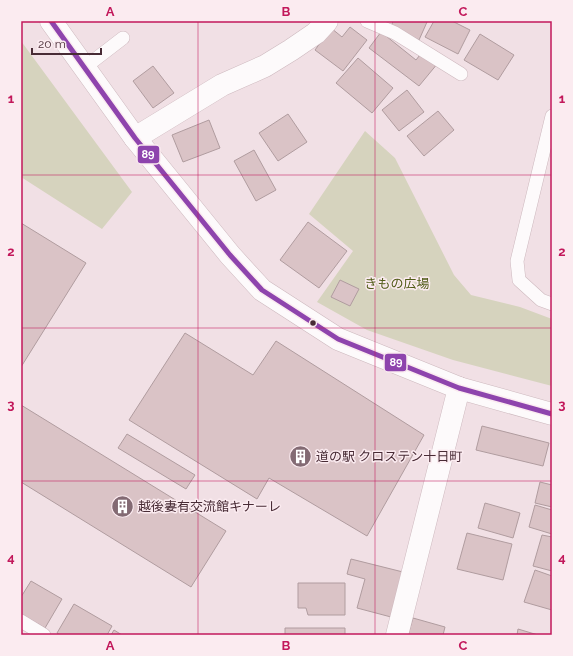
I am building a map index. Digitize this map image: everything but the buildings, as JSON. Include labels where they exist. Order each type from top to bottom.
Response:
[{"type":"main road","points":[[51,21],[135,138],[230,254],[262,290],[338,339],[459,388],[552,414]]},
{"type":"main road","points":[[135,138],[222,85],[265,66],[316,33],[326,21]]},
{"type":"main road","points":[[397,635],[459,388]]},
{"type":"lane","points":[[367,21],[395,33],[461,74]]},
{"type":"lane","points":[[84,68],[123,38]]},
{"type":"lane","points":[[552,116],[517,261],[519,280],[541,300],[552,304]]},
{"type":"lane","points":[[21,622],[44,635]]},
{"type":"green space","points":[[21,41],[132,192],[102,229],[21,177]]},
{"type":"green space","name":"きもの広場","points":[[365,131],[395,158],[454,275],[471,295],[520,307],[552,319],[552,386],[453,360],[367,330],[317,302],[353,251],[309,214]]},
{"type":"transit line","name":"89","points":[[51,21],[135,138],[230,255],[262,290],[338,339],[459,388],[552,414]]},
{"type":"place","name":"道の駅 クロステン十日町","points":[[300,456]]},
{"type":"place","name":"越後妻有交流館キナーレ","points":[[123,506]]}]
